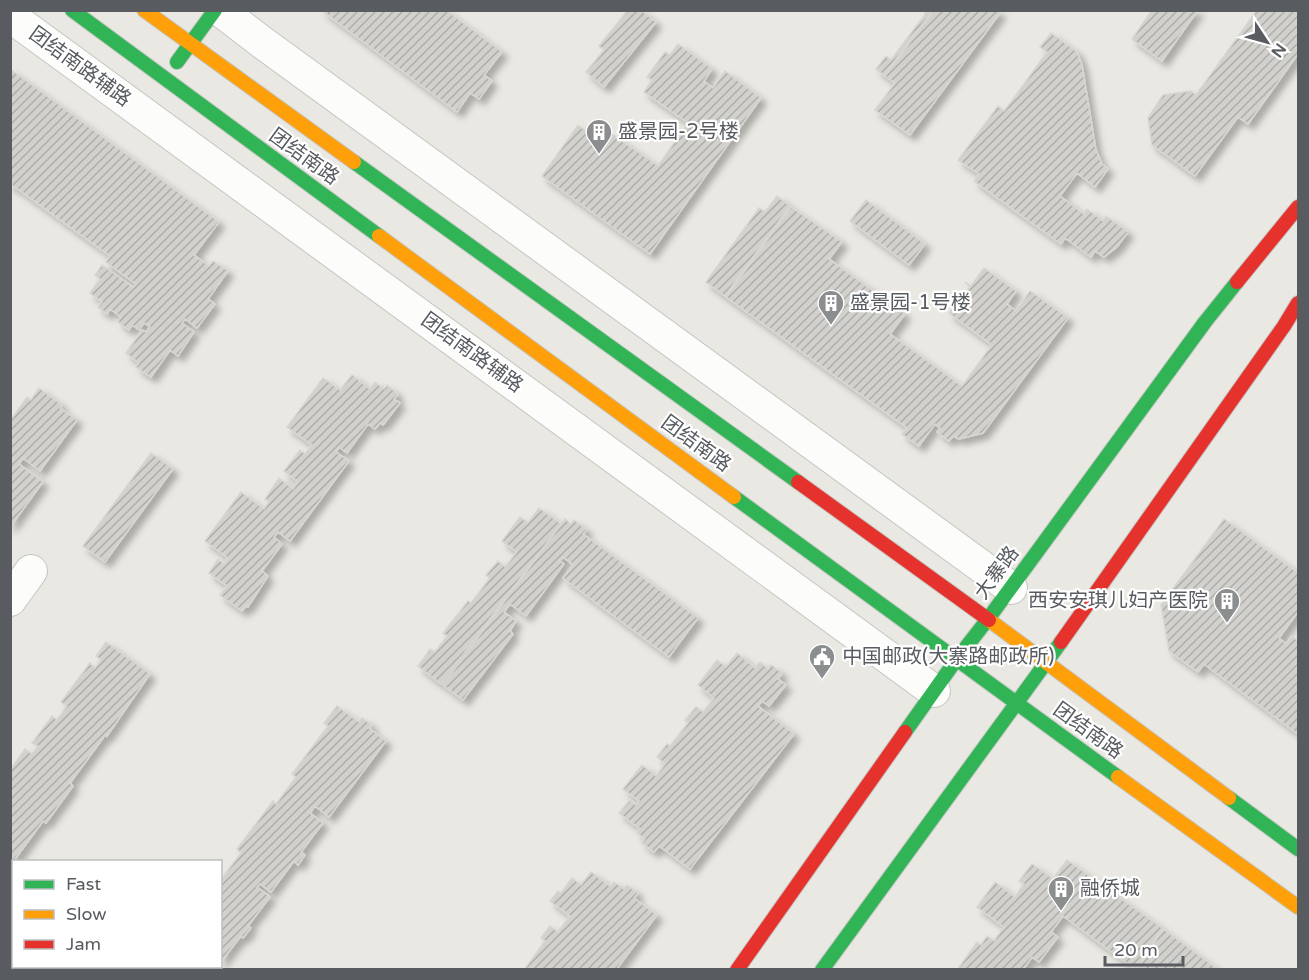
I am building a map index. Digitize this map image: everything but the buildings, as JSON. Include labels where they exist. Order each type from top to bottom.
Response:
[{"type":"main road","name":"团结南路","points":[[72,10],[956,660],[1299,907]]},
{"type":"main road","name":"团结南路","points":[[144,10],[239,81],[988,619],[1299,849]]},
{"type":"main road","points":[[165,78],[215,10]]},
{"type":"main road","name":"大寨路","points":[[737,969],[956,660],[1205,322],[1299,207]]},
{"type":"main road","points":[[822,969],[1017,704],[1299,303]]},
{"type":"street","points":[[220,10],[1011,588]]},
{"type":"street","name":"团结南路辅路","points":[[10,16],[934,691]]},
{"type":"street","points":[[10,600],[31,571]]},
{"type":"traffic: fast","points":[[72,10],[379,236]]},
{"type":"traffic: fast","points":[[177,62],[215,10]]},
{"type":"traffic: fast","points":[[354,162],[798,482]]},
{"type":"traffic: fast","points":[[905,732],[1205,322],[1237,282]]},
{"type":"traffic: fast","points":[[734,497],[1118,777]]},
{"type":"traffic: fast","points":[[822,970],[1061,642]]},
{"type":"traffic: fast","points":[[1229,798],[1298,849]]},
{"type":"traffic: slow","points":[[144,10],[354,162]]},
{"type":"traffic: slow","points":[[379,236],[734,497]]},
{"type":"traffic: slow","points":[[989,620],[1229,798]]},
{"type":"traffic: slow","points":[[1118,777],[1298,907]]},
{"type":"traffic: jam","points":[[1237,282],[1298,207]]},
{"type":"traffic: jam","points":[[1061,642],[1298,303]]},
{"type":"traffic: jam","points":[[798,482],[989,620]]},
{"type":"traffic: jam","points":[[737,970],[905,732]]},
{"type":"place","name":"盛景园-2号楼","points":[[599,155]]},
{"type":"place","name":"盛景园-1号楼","points":[[831,326]]},
{"type":"place","name":"西安安琪儿妇产医院","points":[[1227,624]]},
{"type":"place","name":"中国邮政(大寨路邮政所)","points":[[822,680]]},
{"type":"place","name":"融侨城","points":[[1061,912]]}]
